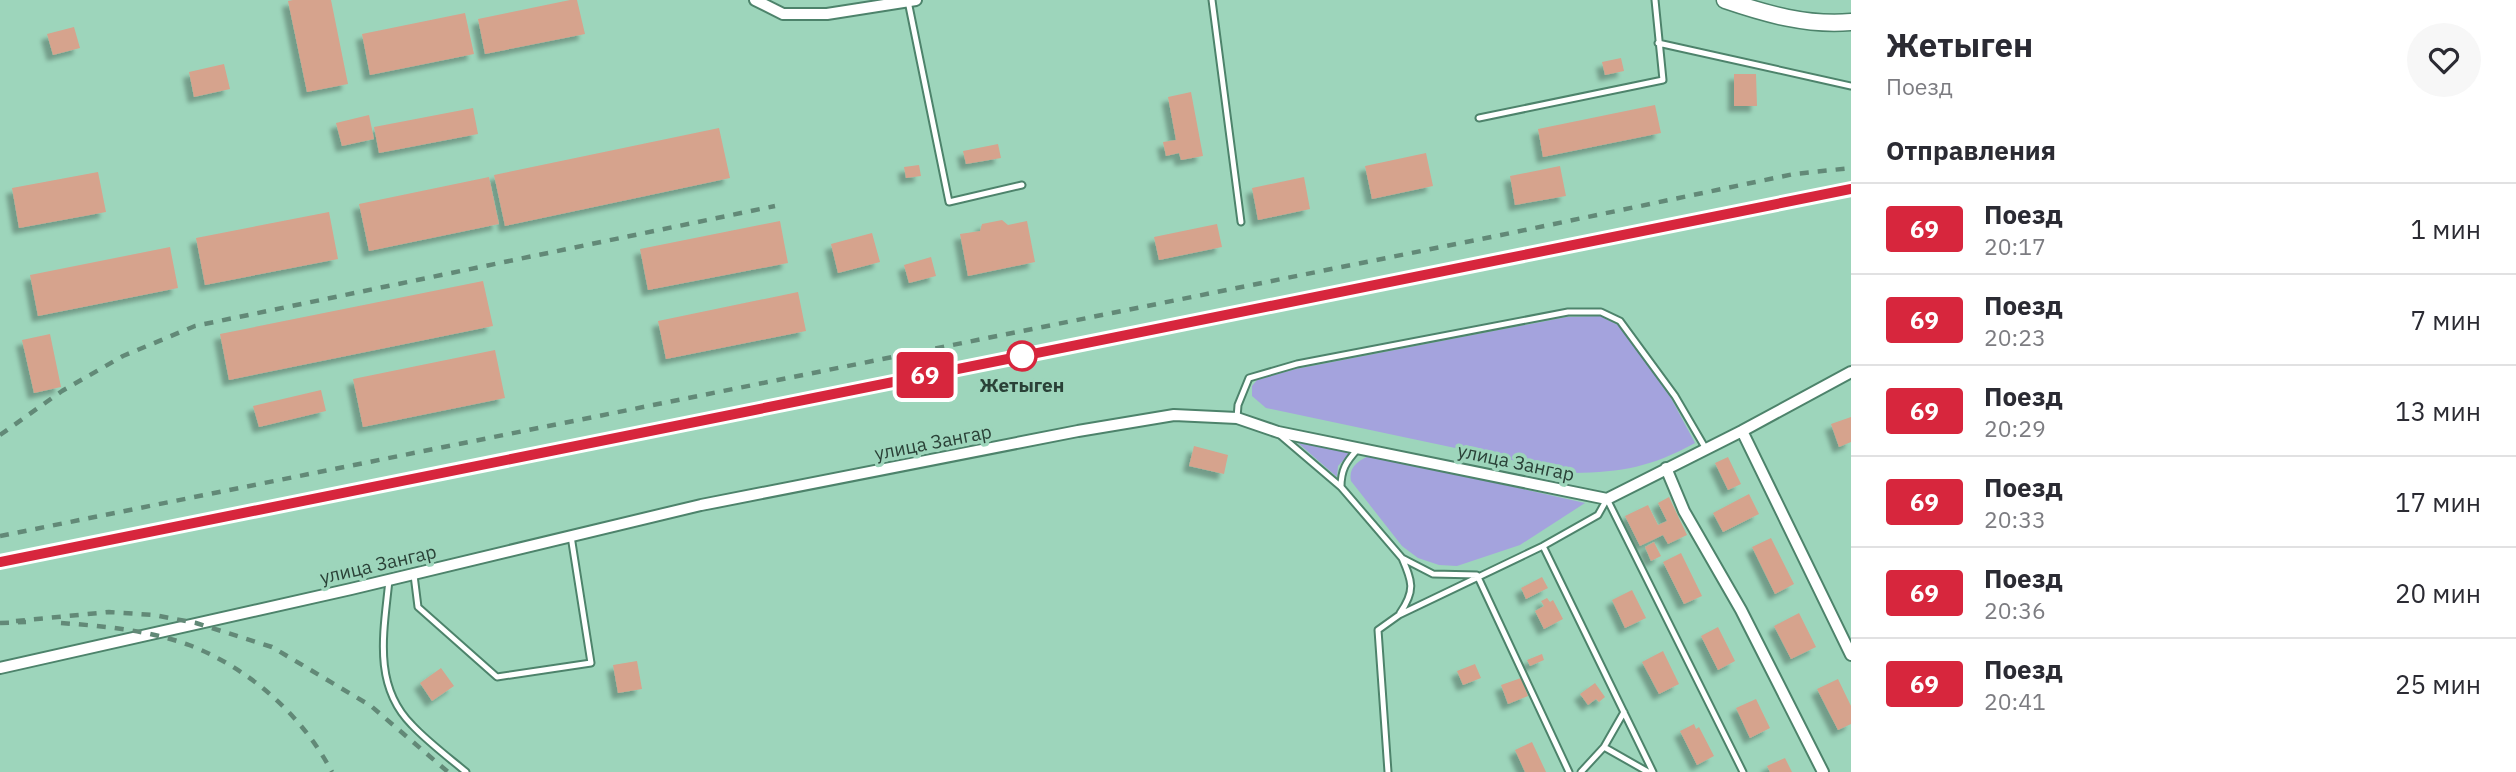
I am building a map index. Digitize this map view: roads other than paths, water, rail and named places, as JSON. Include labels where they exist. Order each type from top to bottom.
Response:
[{"type":"main road","points":[[1725,0],[1769,15],[1829,24],[1851,22]]},
{"type":"street","points":[[755,0],[783,14],[827,14],[912,1]]},
{"type":"street","points":[[1607,499],[1851,372]]},
{"type":"street","name":"улица Зангар","points":[[0,668],[389,580],[701,505],[1174,415],[1237,418],[1278,432],[1607,499]]},
{"type":"street","points":[[1742,431],[1851,655]]},
{"type":"street","points":[[1666,468],[1684,511],[1741,610],[1823,772]]},
{"type":"lane","points":[[1212,0],[1241,222]]},
{"type":"lane","points":[[1479,118],[1663,80],[1655,0]]},
{"type":"lane","points":[[912,1],[949,202],[1022,185]]},
{"type":"lane","points":[[1658,43],[1851,86]]},
{"type":"lane","points":[[1237,418],[1238,405],[1249,378],[1261,374],[1297,364],[1568,312],[1601,312],[1620,321],[1675,396],[1706,449]]},
{"type":"lane","points":[[1278,432],[1341,487],[1402,558],[1412,583],[1408,602],[1399,615]]},
{"type":"lane","points":[[1341,487],[1341,473],[1359,448]]},
{"type":"lane","points":[[1388,772],[1378,630],[1399,615],[1477,575],[1544,546],[1598,515],[1607,499]]},
{"type":"lane","points":[[1607,499],[1743,772]]},
{"type":"lane","points":[[414,574],[418,607],[497,677],[591,663],[571,537]]},
{"type":"lane","points":[[1544,546],[1625,712],[1651,772]]},
{"type":"lane","points":[[1402,558],[1433,574],[1477,575]]},
{"type":"lane","points":[[1477,575],[1569,772]]},
{"type":"lane","points":[[389,580],[383,654],[383,671],[388,688],[396,707],[411,725],[466,772]]},
{"type":"lane","points":[[1581,772],[1604,747],[1625,712]]},
{"type":"lane","points":[[1604,747],[1651,772]]},
{"type":"railway","points":[[0,536],[1794,174],[1851,168]]},
{"type":"railway","points":[[0,562],[1851,189]]},
{"type":"railway","points":[[0,435],[62,391],[123,356],[195,326],[775,206]]},
{"type":"railway","points":[[16,621],[109,612],[154,615],[196,623],[272,647],[371,706],[448,772]]},
{"type":"railway","points":[[0,623],[26,622]]},
{"type":"railway","points":[[61,623],[142,632],[189,645],[211,655],[253,680],[272,696],[305,731],[332,772]]},
{"type":"train","name":"69","points":[[0,562],[1851,189]]},
{"type":"place","name":"Жетыген","points":[[1022,356]]}]
